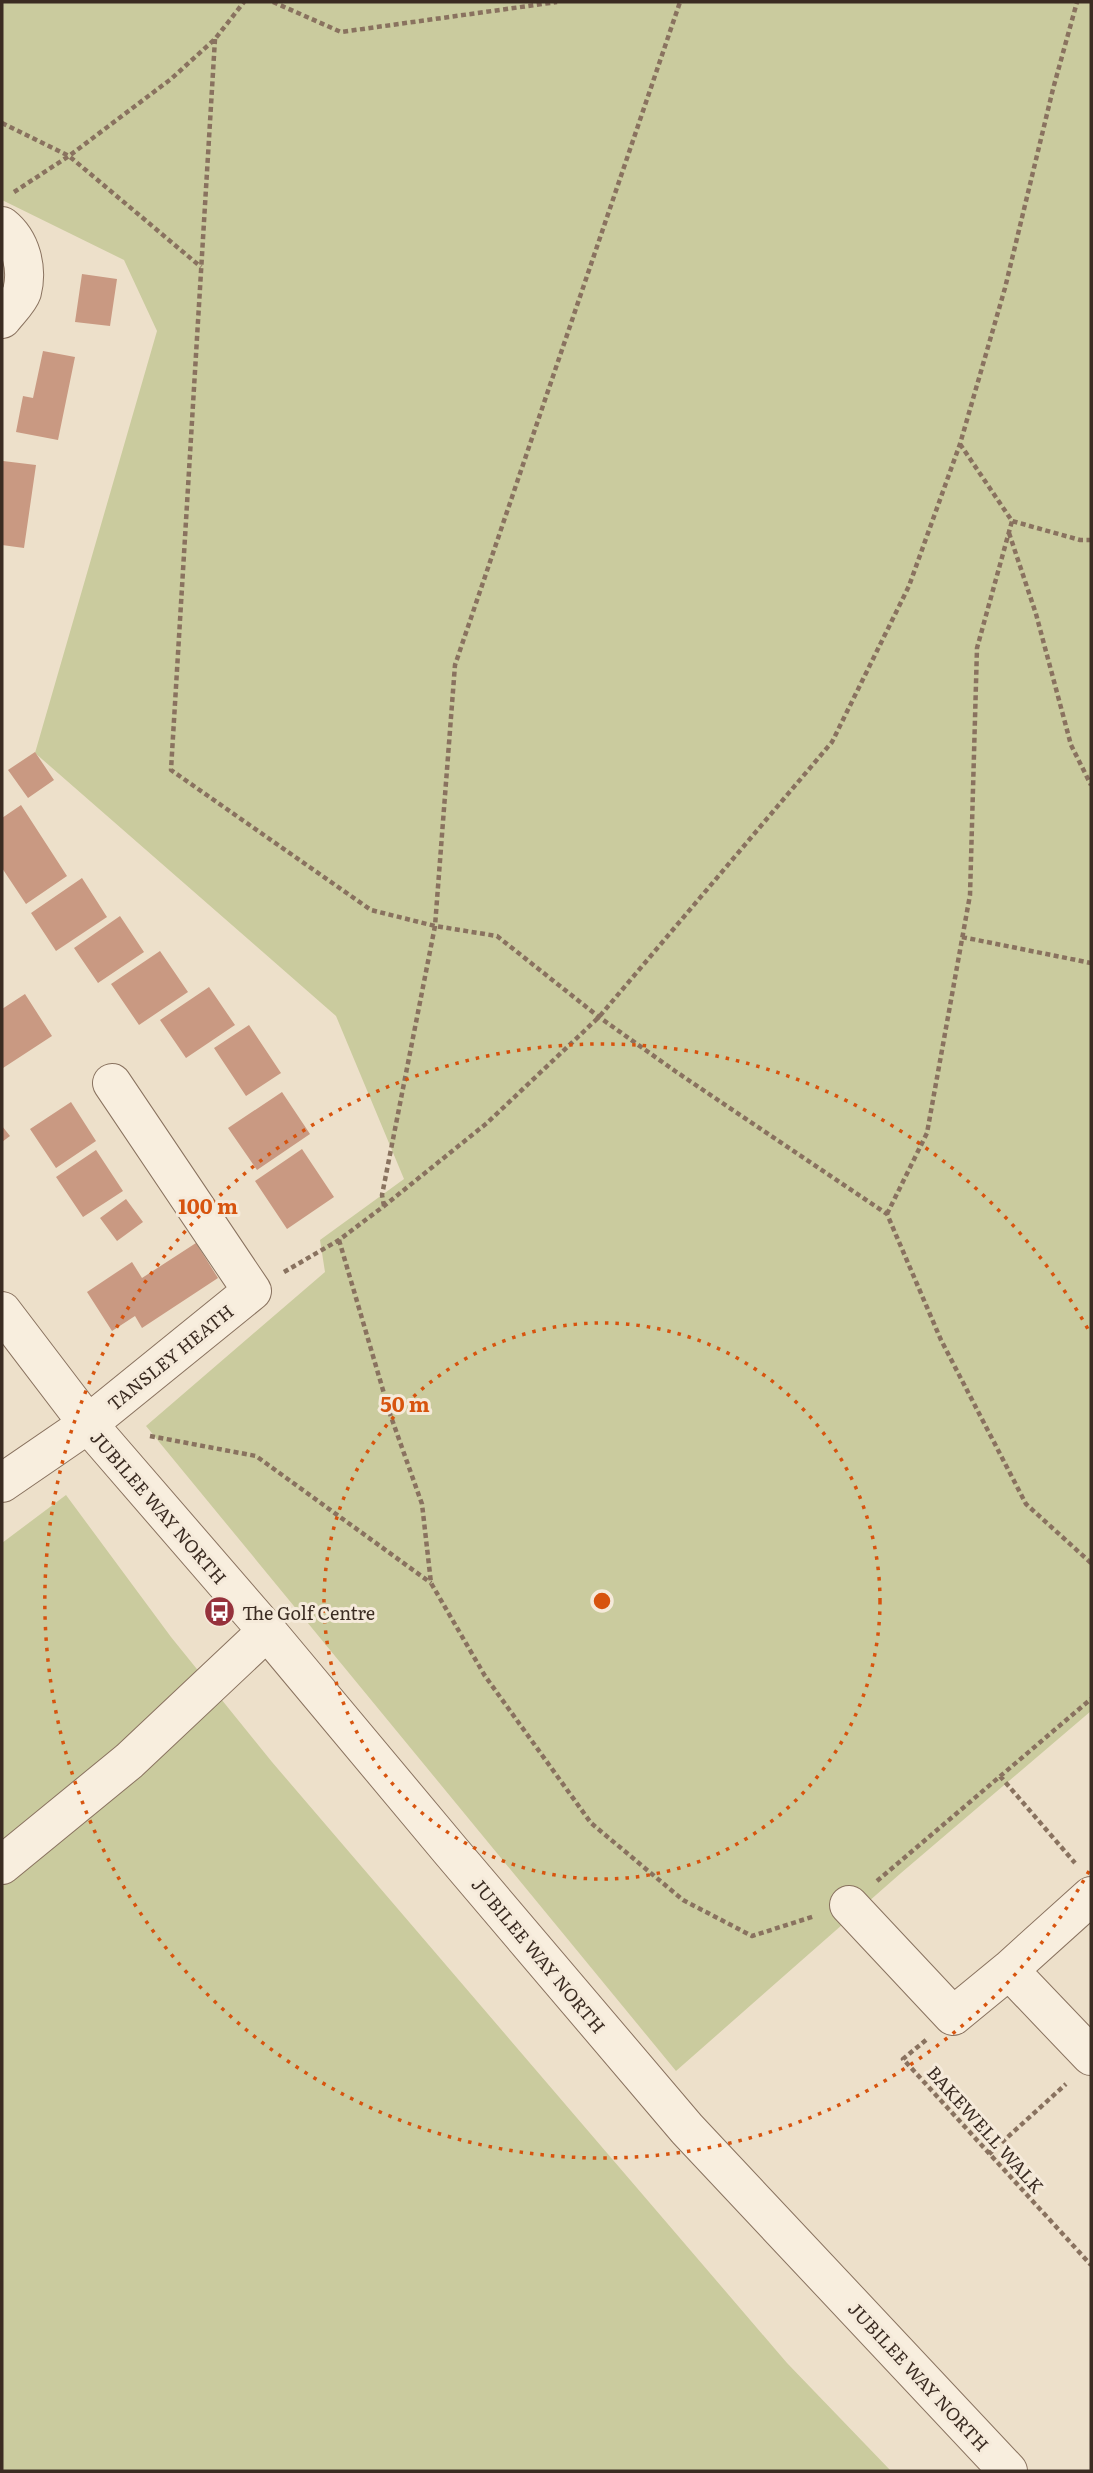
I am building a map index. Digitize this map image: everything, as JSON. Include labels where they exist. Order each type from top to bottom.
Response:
[{"type":"street","points":[[2,319],[21,294],[24,264],[7,209]]},
{"type":"street","points":[[112,1083],[252,1291]]},
{"type":"street","name":"TANSLEY HEATH","points":[[2,1483],[88,1424],[252,1291]]},
{"type":"street","name":"JUBILEE WAY NORTH","points":[[2,1311],[88,1424],[267,1631],[687,2129],[1008,2471]]},
{"type":"street","points":[[2,1866],[128,1761],[267,1631]]},
{"type":"street","points":[[849,1905],[953,2016],[1009,1970],[1087,1883]]},
{"type":"street","points":[[1009,1970],[1081,2068]]},
{"type":"path","points":[[7,209],[69,156],[171,79],[215,39],[244,2]]},
{"type":"path","points":[[272,2],[341,32],[557,2]]},
{"type":"path","points":[[384,1206],[382,1195],[435,926],[455,665],[680,2]]},
{"type":"path","points":[[252,1291],[339,1240],[384,1206],[487,1122],[599,1017],[832,742],[909,586],[960,444],[1004,288],[1077,2]]},
{"type":"path","points":[[215,39],[171,770],[371,910],[435,926],[497,936],[599,1017],[757,1128],[887,1214],[941,1340],[1026,1504],[1091,1563]]},
{"type":"path","points":[[2,123],[69,156],[202,268]]},
{"type":"path","points":[[960,444],[1012,521],[1080,540],[1091,540]]},
{"type":"path","points":[[887,1214],[927,1133],[970,895],[977,648],[1012,521]]},
{"type":"path","points":[[1009,533],[1035,614],[1070,745],[1091,785]]},
{"type":"path","points":[[962,937],[1091,963]]},
{"type":"path","points":[[339,1240],[390,1414],[422,1504],[431,1583],[485,1676],[591,1823],[683,1900],[751,1936],[849,1905],[1091,1699]]},
{"type":"path","points":[[88,1424],[256,1456],[431,1583]]},
{"type":"path","points":[[1000,1776],[1087,1883]]},
{"type":"path","name":"BAKEWELL WALK","points":[[953,2016],[903,2059],[1091,2265]]},
{"type":"path","points":[[989,2154],[1081,2068]]},
{"type":"green space","points":[[2,2],[1091,2],[1091,1711],[901,1873],[676,2071],[146,1426],[325,1272],[320,1240],[404,1179],[336,1016],[35,753],[157,331],[124,260],[2,200]]},
{"type":"green space","points":[[66,1495],[171,1637],[272,1762],[787,2363],[891,2471],[2,2471],[2,1543]]},
{"type":"building","points":[[82,274],[117,279],[110,326],[75,322]]},
{"type":"building","points":[[43,351],[75,357],[58,440],[16,432],[23,396],[33,398]]},
{"type":"building","points":[[3,461],[36,465],[24,548],[2,545]]},
{"type":"building","points":[[35,752],[54,780],[28,798],[8,770]]},
{"type":"building","points":[[21,805],[67,876],[26,904],[2,868],[2,818]]},
{"type":"building","points":[[82,878],[107,917],[56,951],[31,913]]},
{"type":"building","points":[[120,916],[144,952],[98,983],[74,948]]},
{"type":"building","points":[[160,951],[188,992],[139,1025],[111,984]]},
{"type":"building","points":[[209,987],[235,1025],[186,1058],[160,1020]]},
{"type":"building","points":[[25,994],[52,1036],[3,1068],[2,1009]]},
{"type":"building","points":[[249,1025],[281,1073],[246,1096],[214,1048]]},
{"type":"building","points":[[282,1092],[310,1134],[257,1170],[228,1128]]},
{"type":"building","points":[[71,1102],[96,1141],[56,1168],[30,1129]]},
{"type":"building","points":[[2,1126],[10,1136],[2,1142]]},
{"type":"building","points":[[302,1149],[334,1197],[287,1229],[255,1181]]},
{"type":"building","points":[[96,1150],[123,1191],[83,1217],[56,1177]]},
{"type":"building","points":[[126,1199],[143,1222],[117,1241],[100,1218]]},
{"type":"building","points":[[196,1243],[218,1278],[142,1328],[135,1316],[112,1331],[87,1292],[132,1262],[142,1278]]},
{"type":"place","name":"The Golf Centre","points":[[219,1612]]}]
